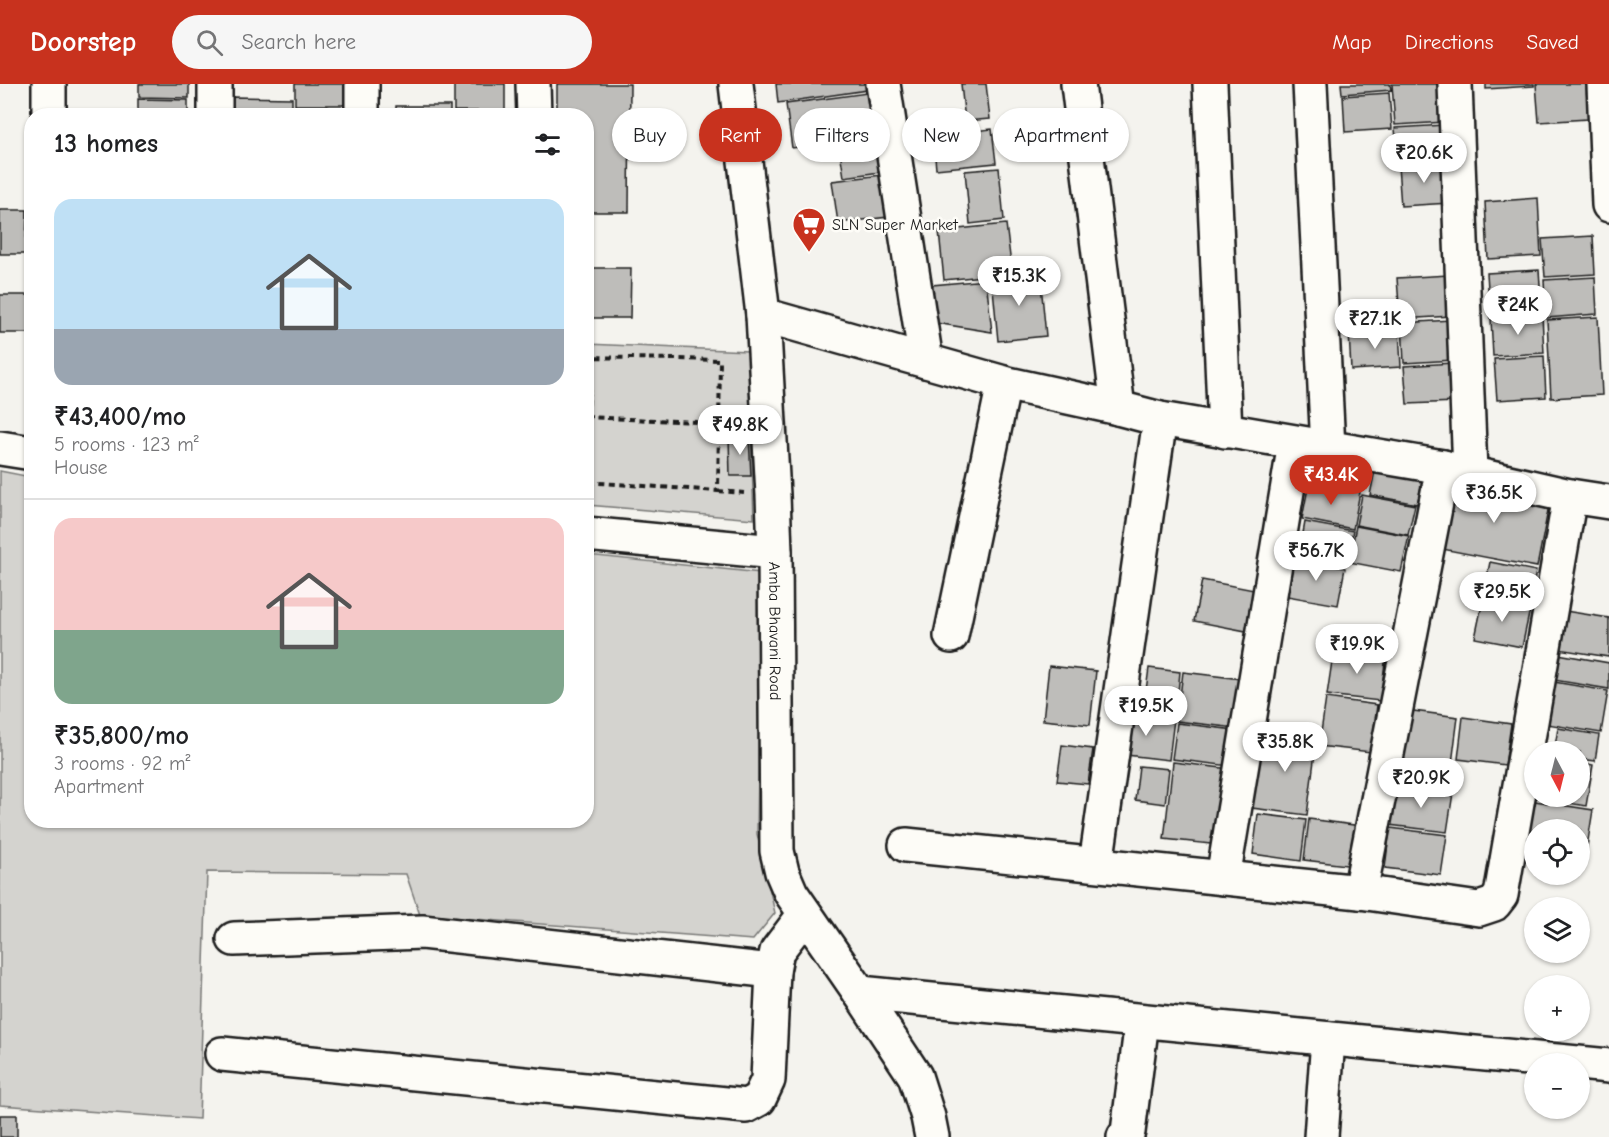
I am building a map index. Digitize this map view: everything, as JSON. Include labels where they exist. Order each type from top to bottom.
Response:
[{"type":"street","points":[[49,84],[49,108]]},
{"type":"street","points":[[215,84],[215,108]]},
{"type":"street","points":[[362,84],[362,108]]},
{"type":"street","points":[[533,84],[534,108]]},
{"type":"street","name":"Amba Bhavani Road","points":[[736,84],[763,315],[776,552],[777,851],[790,892],[915,1076],[932,1137]]},
{"type":"street","points":[[883,84],[927,361]]},
{"type":"street","points":[[1078,84],[1118,408]]},
{"type":"street","points":[[1210,84],[1226,430]]},
{"type":"street","points":[[1310,84],[1328,448]]},
{"type":"street","points":[[1360,892],[1457,470],[1455,84]]},
{"type":"street","points":[[1604,84],[1609,205]]},
{"type":"street","points":[[763,315],[1004,383],[1160,419],[1457,470],[1570,496],[1609,502]]},
{"type":"street","points":[[951,636],[1004,383]]},
{"type":"street","points":[[1096,864],[1160,419]]},
{"type":"street","points":[[1223,878],[1295,443]]},
{"type":"street","points":[[0,448],[24,452]]},
{"type":"street","points":[[906,845],[1360,892],[1479,909],[1494,904],[1501,895],[1570,496]]},
{"type":"street","points":[[594,535],[776,552]]},
{"type":"street","points":[[222,1054],[746,1106],[759,1099],[768,1080],[773,971],[777,951],[805,914]]},
{"type":"street","points":[[234,939],[422,932],[773,971]]},
{"type":"street","points":[[860,993],[1609,1066]]},
{"type":"street","points":[[1124,1137],[1128,1132],[1142,1021]]},
{"type":"street","points":[[1321,1137],[1328,1039]]},
{"type":"path","points":[[594,357],[720,360],[718,491],[594,483]]},
{"type":"path","points":[[594,417],[719,423]]},
{"type":"shaded area","points":[[594,344],[748,351],[754,519],[594,506]]},
{"type":"shaded area","points":[[0,471],[24,476],[24,828],[594,828],[594,556],[761,573],[757,834],[775,913],[753,940],[420,915],[406,874],[207,872],[199,1119],[0,1105]]},
{"type":"building","points":[[139,84],[189,84],[189,98],[139,97]]},
{"type":"building","points":[[295,84],[344,84],[344,105],[295,105]]},
{"type":"building","points":[[454,84],[505,84],[505,108],[454,108]]},
{"type":"building","points":[[557,84],[630,84],[630,108],[612,108],[612,162],[629,162],[629,212],[594,212],[594,108],[557,108]]},
{"type":"building","points":[[776,84],[866,84],[867,90],[778,103]]},
{"type":"building","points":[[961,84],[986,84],[990,119],[981,120],[981,108],[964,108]]},
{"type":"building","points":[[1341,84],[1390,84],[1391,90],[1342,94]]},
{"type":"building","points":[[1392,84],[1444,84],[1446,122],[1395,125]]},
{"type":"building","points":[[1486,84],[1534,84],[1534,86],[1486,89]]},
{"type":"building","points":[[1536,84],[1586,84],[1588,119],[1539,122]]},
{"type":"building","points":[[867,93],[869,108],[794,108],[794,148],[792,148],[786,104]]},
{"type":"building","points":[[1389,93],[1392,129],[1345,132],[1343,96]]},
{"type":"building","points":[[232,97],[292,98],[292,108],[232,108]]},
{"type":"building","points":[[138,99],[188,100],[188,108],[138,108]]},
{"type":"building","points":[[396,106],[450,106],[450,108],[396,108]]},
{"type":"building","points":[[1445,125],[1448,161],[1398,164],[1395,128]]},
{"type":"building","points":[[992,129],[993,162],[996,163],[936,169],[935,162],[981,162],[981,130]]},
{"type":"building","points":[[842,162],[879,162],[880,172],[844,177]]},
{"type":"building","points":[[1447,163],[1450,203],[1401,206],[1398,166]]},
{"type":"building","points":[[999,168],[1004,220],[970,224],[965,171]]},
{"type":"building","points":[[882,175],[888,217],[838,223],[832,181]]},
{"type":"building","points":[[1538,198],[1541,256],[1488,259],[1485,202]]},
{"type":"building","points":[[0,210],[24,210],[24,254],[0,254]]},
{"type":"building","points":[[1006,224],[1012,273],[944,280],[939,231]]},
{"type":"building","points":[[1593,236],[1595,274],[1545,277],[1542,239]]},
{"type":"building","points":[[594,268],[631,268],[630,318],[594,318]]},
{"type":"building","points":[[1539,270],[1542,315],[1490,318],[1487,273]]},
{"type":"building","points":[[1040,274],[1046,336],[998,341],[992,278]]},
{"type":"building","points":[[1449,275],[1452,316],[1400,319],[1397,278]]},
{"type":"building","points":[[1595,277],[1597,314],[1546,318],[1544,280]]},
{"type":"building","points":[[986,280],[992,332],[936,323],[932,285]]},
{"type":"building","points":[[0,295],[24,295],[24,333],[0,333]]},
{"type":"building","points":[[1542,316],[1544,353],[1493,356],[1491,319]]},
{"type":"building","points":[[1598,317],[1602,395],[1551,398],[1547,320]]},
{"type":"building","points":[[1451,320],[1454,360],[1404,363],[1402,323]]},
{"type":"building","points":[[1399,329],[1401,367],[1351,370],[1349,332]]},
{"type":"building","points":[[1544,356],[1546,397],[1497,400],[1494,359]]},
{"type":"building","points":[[1453,363],[1456,402],[1407,404],[1404,366]]},
{"type":"building","points":[[729,436],[749,436],[751,476],[730,476]]},
{"type":"building","points":[[1376,465],[1424,474],[1417,504],[1370,495]]},
{"type":"building","points":[[1450,481],[1550,500],[1537,567],[1437,548]]},
{"type":"building","points":[[1309,483],[1360,492],[1353,529],[1302,519]]},
{"type":"building","points":[[1362,495],[1415,505],[1408,535],[1356,525]]},
{"type":"building","points":[[1305,522],[1353,531],[1345,565],[1299,556]]},
{"type":"building","points":[[1356,526],[1409,536],[1401,572],[1349,562]]},
{"type":"building","points":[[1294,559],[1345,568],[1338,605],[1287,596]]},
{"type":"building","points":[[1490,562],[1536,571],[1529,606],[1483,597]]},
{"type":"building","points":[[1202,580],[1254,590],[1246,631],[1194,621]]},
{"type":"building","points":[[1483,600],[1530,609],[1522,647],[1475,638]]},
{"type":"building","points":[[1565,611],[1609,618],[1609,657],[1558,649]]},
{"type":"building","points":[[1334,648],[1386,655],[1380,701],[1327,695]]},
{"type":"building","points":[[1558,654],[1609,663],[1609,689],[1554,680]]},
{"type":"building","points":[[1049,666],[1096,671],[1090,725],[1043,720]]},
{"type":"building","points":[[1149,668],[1180,672],[1177,702],[1145,698]]},
{"type":"building","points":[[1183,672],[1241,679],[1236,728],[1177,721]]},
{"type":"building","points":[[1554,682],[1608,691],[1601,733],[1547,724]]},
{"type":"building","points":[[1326,698],[1377,705],[1371,752],[1319,746]]},
{"type":"building","points":[[1406,710],[1458,717],[1450,779],[1398,772]]},
{"type":"building","points":[[1123,713],[1174,719],[1169,760],[1118,754]]},
{"type":"building","points":[[1463,717],[1511,724],[1505,765],[1458,759]]},
{"type":"building","points":[[1177,723],[1235,730],[1230,766],[1172,759]]},
{"type":"building","points":[[1558,728],[1599,735],[1595,761],[1590,760],[1590,741],[1556,741]]},
{"type":"building","points":[[1262,731],[1317,737],[1307,815],[1252,808]]},
{"type":"building","points":[[1062,745],[1093,749],[1088,784],[1057,781]]},
{"type":"building","points":[[1173,762],[1230,769],[1220,845],[1164,839]]},
{"type":"building","points":[[1590,764],[1593,765],[1590,783]]},
{"type":"building","points":[[1139,766],[1169,769],[1165,804],[1135,800]]},
{"type":"building","points":[[1394,785],[1453,793],[1447,832],[1389,825]]},
{"type":"building","points":[[1534,807],[1574,807],[1593,810],[1590,828],[1590,819],[1532,819]]},
{"type":"building","points":[[1258,814],[1306,820],[1301,861],[1253,854]]},
{"type":"building","points":[[1309,819],[1361,826],[1355,866],[1304,860]]},
{"type":"building","points":[[1390,828],[1447,835],[1441,875],[1385,868]]},
{"type":"building","points":[[0,1115],[17,1115],[17,1137],[0,1137]]},
{"type":"place","name":"SLN Super Market","points":[[809,253]]}]
